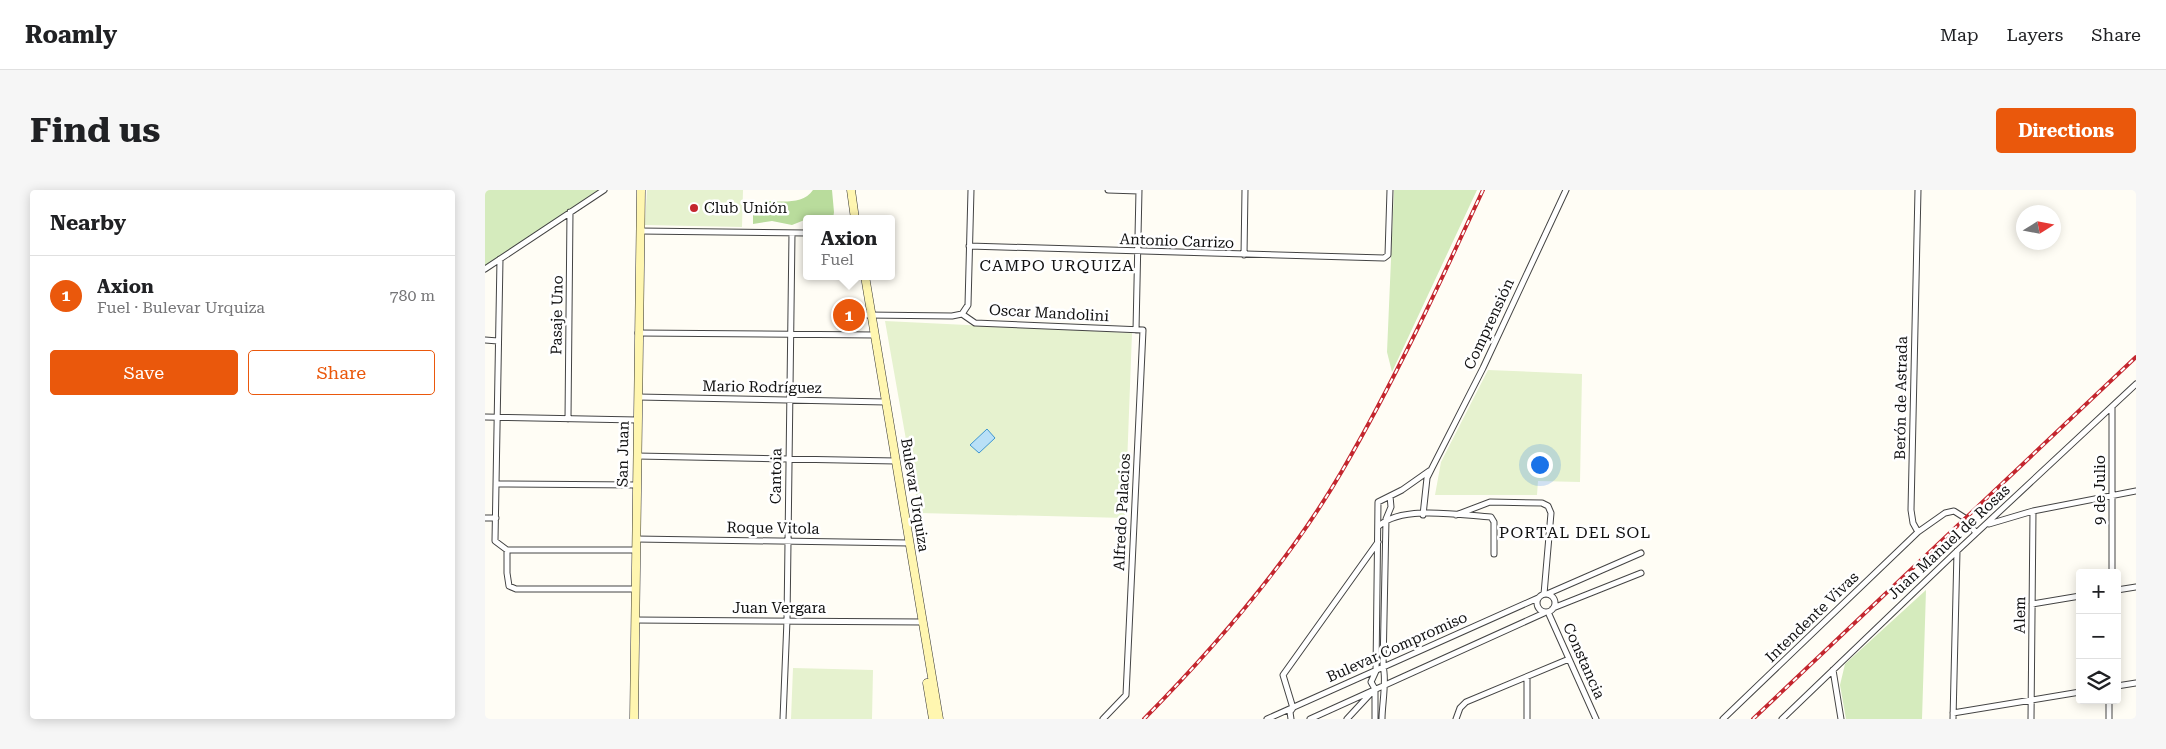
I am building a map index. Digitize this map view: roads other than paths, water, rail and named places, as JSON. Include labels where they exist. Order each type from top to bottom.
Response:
[{"type":"main road","name":"San Juan","points":[[634,719],[637,333],[641,190]]},
{"type":"main road","points":[[849,190],[852,215]]},
{"type":"main road","points":[[849,190],[854,215]]},
{"type":"main road","name":"Bulevar Urquiza","points":[[862,280],[873,335],[920,622],[933,719]]},
{"type":"main road","name":"Bulevar Urquiza","points":[[865,280],[869,316]]},
{"type":"main road","name":"Bulevar Urquiza","points":[[920,622],[939,719]]},
{"type":"street","points":[[485,269],[604,190]]},
{"type":"street","points":[[962,314],[968,305],[971,190]]},
{"type":"street","points":[[1108,190],[1139,190],[1136,330]]},
{"type":"street","points":[[1244,255],[1245,190]]},
{"type":"street","name":"Antonio Carrizo","points":[[969,246],[1385,258],[1388,255],[1389,190]]},
{"type":"street","name":"Comprensión","points":[[1423,515],[1427,478],[1483,368],[1566,190]]},
{"type":"street","name":"Berón de Astrada","points":[[1918,190],[1911,510],[1913,523],[1918,532]]},
{"type":"street","name":"Pasaje Uno","points":[[568,419],[570,212]]},
{"type":"street","points":[[639,231],[803,233]]},
{"type":"street","name":"Cantoia","points":[[783,719],[787,620],[792,232]]},
{"type":"street","points":[[500,259],[495,541],[507,550],[636,550]]},
{"type":"street","name":"Oscar Mandolini","points":[[869,316],[952,316],[962,314],[975,323],[1143,330]]},
{"type":"street","name":"Alfredo Palacios","points":[[1103,719],[1126,695],[1143,330]]},
{"type":"street","points":[[637,333],[873,335]]},
{"type":"street","points":[[485,340],[499,341]]},
{"type":"street","name":"Juan Manuel de Rosas","points":[[1781,719],[2136,384]]},
{"type":"street","name":"Mario Rodríguez","points":[[637,397],[884,402]]},
{"type":"street","name":"9 de Julio","points":[[2112,569],[2113,407]]},
{"type":"street","points":[[485,417],[637,420]]},
{"type":"street","points":[[637,456],[893,460]]},
{"type":"street","name":"Comprensión","points":[[1390,496],[1421,478],[1432,468]]},
{"type":"street","points":[[496,484],[637,485]]},
{"type":"street","points":[[1986,525],[2033,511],[2136,491]]},
{"type":"street","points":[[1375,719],[1375,689],[1371,682],[1376,670],[1378,502],[1390,496],[1391,507],[1386,519],[1383,667],[1386,676],[1383,686],[1382,719]]},
{"type":"street","points":[[1456,515],[1490,502],[1542,503],[1548,506],[1551,513],[1546,594]]},
{"type":"street","name":"Alem","points":[[2031,719],[2033,511]]},
{"type":"street","points":[[1918,532],[1945,513],[1954,512],[1965,518],[1976,533]]},
{"type":"street","points":[[1379,526],[1386,519],[1402,514],[1491,517],[1494,522],[1494,554]]},
{"type":"street","points":[[485,518],[496,518]]},
{"type":"street","name":"Intendente Vivas","points":[[1723,719],[1918,532]]},
{"type":"street","name":"Roque Vitola","points":[[636,538],[907,543]]},
{"type":"street","points":[[1291,719],[1290,712],[1293,708],[1283,675],[1378,541]]},
{"type":"street","points":[[507,550],[509,586],[516,589],[635,589]]},
{"type":"street","points":[[1957,551],[1953,716],[2076,693]]},
{"type":"street","points":[[1546,594],[1641,553]]},
{"type":"street","name":"Bulevar Compromiso","points":[[1310,719],[1549,611],[1641,573]]},
{"type":"street","points":[[2121,589],[2136,587]]},
{"type":"street","points":[[1538,598],[1537,607],[1549,611],[1554,600],[1546,594]]},
{"type":"street","name":"Bulevar Compromiso","points":[[1267,719],[1546,594]]},
{"type":"street","points":[[2032,604],[2076,597]]},
{"type":"street","name":"Constancia","points":[[1549,611],[1596,719]]},
{"type":"street","name":"Juan Vergara","points":[[635,620],[920,622]]},
{"type":"street","points":[[1456,719],[1460,708],[1466,702],[1569,659]]},
{"type":"street","points":[[1833,670],[1841,719]]},
{"type":"street","points":[[1527,677],[1527,719]]},
{"type":"street","points":[[2121,685],[2136,683]]},
{"type":"street","points":[[1347,719],[1375,689]]},
{"type":"street","points":[[2109,704],[2109,719]]},
{"type":"water","points":[[987,429],[995,438],[979,453],[970,445]]},
{"type":"railway","points":[[1144,719],[1172,691],[1251,601],[1276,570],[1321,505],[1361,437],[1398,367],[1483,190]]},
{"type":"railway","points":[[1753,719],[2136,357]]},
{"type":"place","name":"Club Unión","points":[[694,208]]},
{"type":"place","name":"Axion","points":[[849,315]]},
{"type":"district","name":"CAMPO URQUIZA","points":[[1057,265]]},
{"type":"district","name":"PORTAL DEL SOL","points":[[1575,532]]}]
